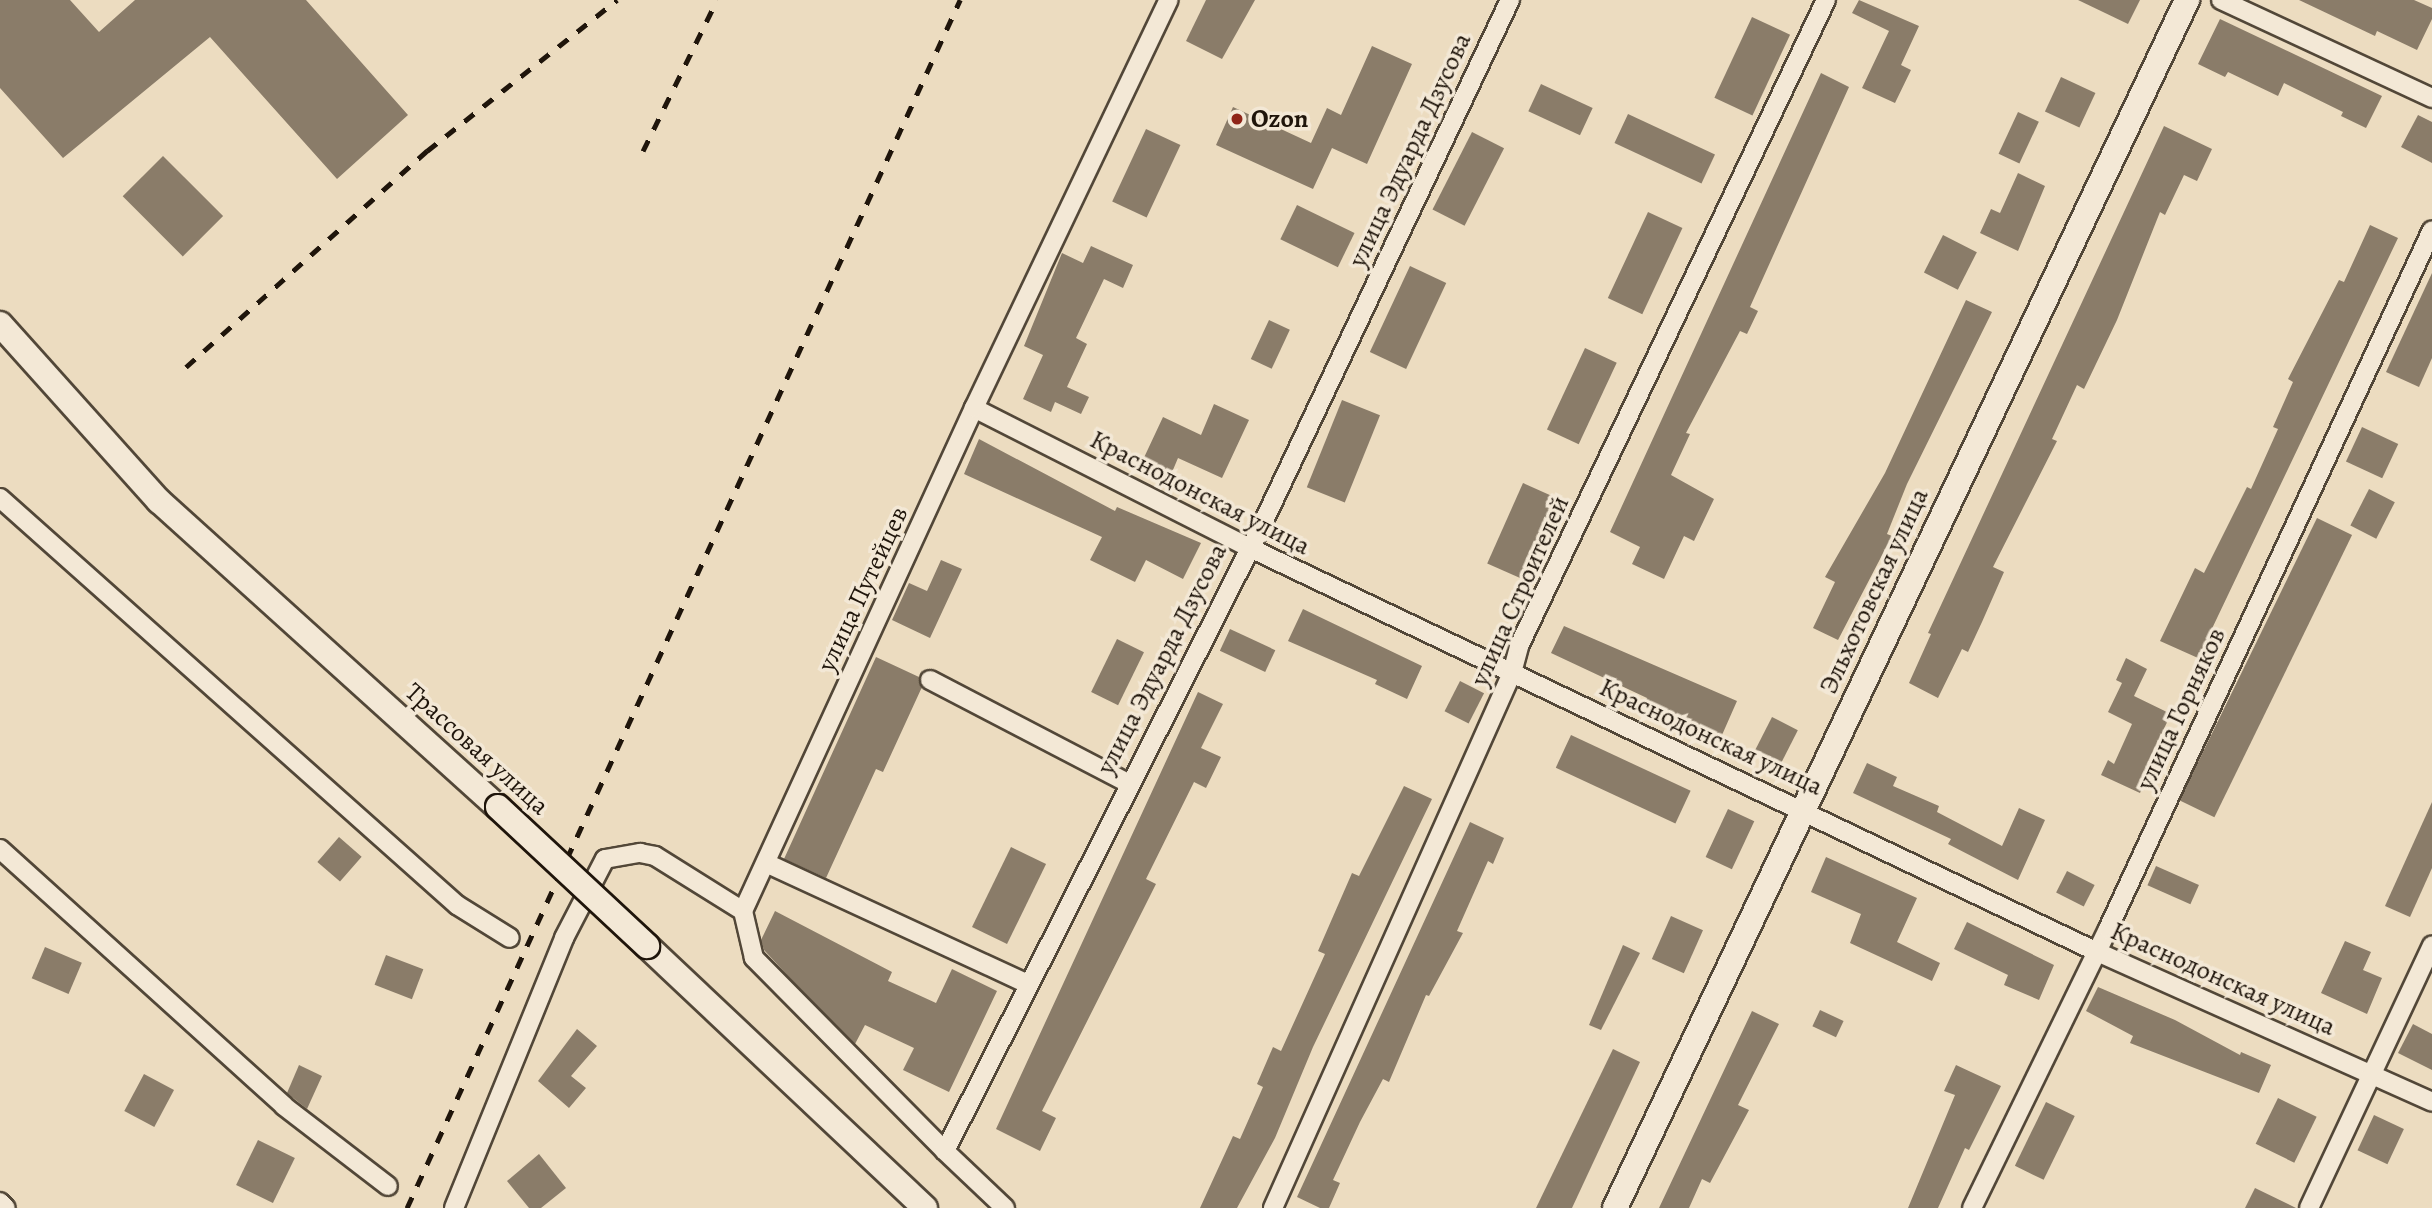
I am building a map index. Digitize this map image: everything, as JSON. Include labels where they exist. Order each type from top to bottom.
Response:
[{"type":"street","name":"улица Путейцев","points":[[743,911],[974,408],[1169,0]]},
{"type":"street","name":"улица Эдуарда Дзусова","points":[[945,1151],[1026,983],[1248,547],[1510,0]]},
{"type":"street","name":"улица Строителей","points":[[1273,1208],[1512,673],[1519,646],[1826,0]]},
{"type":"street","name":"Эльхотовская улица","points":[[1615,1208],[2188,0]]},
{"type":"street","points":[[2221,0],[2432,98]]},
{"type":"street","name":"улица Горняков","points":[[1972,1208],[2432,230]]},
{"type":"street","name":"Трассовая улица","points":[[0,324],[159,500],[498,807],[925,1208]]},
{"type":"street","name":"Краснодонская улица","points":[[974,408],[1248,547],[1803,809],[2095,951],[2373,1073],[2432,1102]]},
{"type":"street","points":[[0,498],[457,905],[510,938]]},
{"type":"street","points":[[930,680],[1128,783]]},
{"type":"street","points":[[0,849],[284,1106],[388,1186]]},
{"type":"street","points":[[454,1208],[564,938],[605,859],[640,853],[656,856],[743,911],[754,958],[1005,1208]]},
{"type":"street","points":[[766,863],[1026,983]]},
{"type":"street","points":[[2309,1208],[2432,945]]},
{"type":"street","points":[[0,1202],[6,1208]]},
{"type":"building","points":[[0,0],[70,0],[99,32],[135,0],[306,0],[408,115],[337,179],[210,37],[63,158],[0,88]]},
{"type":"building","points":[[1206,0],[1255,0],[1222,59],[1186,41]]},
{"type":"building","points":[[1859,0],[1919,26],[1901,65],[1911,70],[1895,103],[1862,88],[1889,31],[1852,13]]},
{"type":"building","points":[[2078,0],[2140,0],[2128,24]]},
{"type":"building","points":[[2299,0],[2414,0],[2432,8],[2432,19],[2417,50],[2377,31],[2375,36]]},
{"type":"building","points":[[1752,17],[1790,35],[1752,115],[1714,98]]},
{"type":"building","points":[[2220,19],[2382,96],[2366,128],[2341,116],[2343,112],[2284,83],[2278,96],[2228,72],[2225,77],[2198,64]]},
{"type":"building","points":[[1372,46],[1412,64],[1367,164],[1332,148],[1313,189],[1216,145],[1233,107],[1311,143],[1327,108],[1341,115]]},
{"type":"building","points":[[1821,73],[1849,87],[1750,307],[1758,311],[1747,334],[1740,331],[1686,433],[1690,434],[1671,475],[1714,499],[1694,541],[1684,536],[1664,579],[1632,564],[1640,547],[1610,532]]},
{"type":"building","points":[[2061,77],[2095,93],[2079,127],[2045,111]]},
{"type":"building","points":[[1541,84],[1593,108],[1580,135],[1528,111]]},
{"type":"building","points":[[2018,112],[2039,122],[2019,163],[1999,154]]},
{"type":"building","points":[[1628,114],[1715,155],[1701,184],[1614,143]]},
{"type":"building","points":[[2418,115],[2432,122],[2432,163],[2401,147]]},
{"type":"building","points":[[2164,126],[2212,149],[2197,181],[2184,175],[2165,215],[2160,212],[2117,320],[2084,389],[2077,385],[2052,439],[2057,441],[1993,567],[2004,572],[1982,622],[1968,652],[1962,649],[1938,698],[1909,683],[1931,634],[1928,633]]},
{"type":"building","points":[[1146,129],[1180,145],[1147,218],[1112,202]]},
{"type":"building","points":[[1472,132],[1504,148],[1465,226],[1433,210]]},
{"type":"building","points":[[163,156],[223,216],[183,256],[123,196]]},
{"type":"building","points":[[2018,173],[2045,186],[2018,251],[1980,233],[1991,209],[2000,213]]},
{"type":"building","points":[[1297,205],[1355,233],[1338,267],[1280,239]]},
{"type":"building","points":[[1648,212],[1682,228],[1642,314],[1608,298]]},
{"type":"building","points":[[2370,225],[2398,238],[2198,658],[2160,641],[2195,568],[2204,573],[2247,487],[2251,489],[2278,429],[2273,427],[2293,382],[2288,379],[2339,280],[2344,282]]},
{"type":"building","points":[[1943,235],[1977,252],[1958,290],[1924,272]]},
{"type":"building","points":[[1091,246],[1133,265],[1123,288],[1104,279],[1076,338],[1087,344],[1067,387],[1089,397],[1081,414],[1055,402],[1051,412],[1023,399],[1043,355],[1024,346],[1062,253],[1083,263]]},
{"type":"building","points":[[1410,266],[1446,283],[1406,369],[1370,352]]},
{"type":"building","points":[[2432,273],[2432,358],[2419,387],[2386,372]]},
{"type":"building","points":[[1966,300],[1992,312],[1907,484],[1887,534],[1892,536],[1838,640],[1813,628],[1835,582],[1825,577],[1885,473]]},
{"type":"building","points":[[1269,320],[1290,330],[1272,369],[1251,359]]},
{"type":"building","points":[[1585,348],[1617,363],[1579,444],[1547,430]]},
{"type":"building","points":[[1342,400],[1380,415],[1345,503],[1307,487]]},
{"type":"building","points":[[1214,404],[1249,420],[1222,478],[1178,458],[1170,477],[1141,464],[1163,417],[1201,435]]},
{"type":"building","points":[[2362,427],[2398,444],[2382,478],[2346,461]]},
{"type":"building","points":[[979,439],[1115,511],[1117,507],[1201,543],[1183,579],[1146,560],[1135,582],[1090,560],[1102,537],[964,474]]},
{"type":"building","points":[[1523,483],[1556,498],[1520,578],[1487,563]]},
{"type":"building","points":[[2369,489],[2395,502],[2376,539],[2350,526]]},
{"type":"building","points":[[2317,518],[2352,535],[2214,817],[2179,800]]},
{"type":"building","points":[[941,560],[962,569],[930,638],[892,620],[909,583],[927,591]]},
{"type":"building","points":[[1303,609],[1422,666],[1407,699],[1375,684],[1377,680],[1288,641]]},
{"type":"building","points":[[1564,626],[1737,701],[1722,735],[1645,703],[1647,698],[1551,653]]},
{"type":"building","points":[[1230,629],[1275,650],[1265,672],[1220,651]]},
{"type":"building","points":[[1117,639],[1144,652],[1118,705],[1091,692]]},
{"type":"building","points":[[876,657],[919,677],[922,687],[883,772],[876,769],[826,878],[784,859]]},
{"type":"building","points":[[2126,658],[2147,669],[2134,696],[2171,714],[2149,760],[2153,763],[2140,793],[2101,775],[2108,760],[2114,764],[2132,724],[2108,712],[2122,683],[2116,680]]},
{"type":"building","points":[[1460,681],[1484,693],[1469,724],[1445,711]]},
{"type":"building","points":[[1198,692],[1223,704],[1201,748],[1221,757],[1206,788],[1194,782],[1146,879],[1156,884],[1042,1111],[1056,1118],[1040,1151],[996,1129]]},
{"type":"building","points":[[1772,717],[1798,730],[1781,763],[1755,750]]},
{"type":"building","points":[[1571,735],[1691,791],[1675,823],[1556,768]]},
{"type":"building","points":[[1867,763],[1897,777],[1893,786],[1939,806],[1937,812],[2002,846],[2019,808],[2045,820],[2018,880],[1948,844],[1951,839],[1853,793]]},
{"type":"building","points":[[1404,786],[1432,799],[1313,1047],[1275,1138],[1237,1208],[1200,1208],[1233,1136],[1240,1139],[1263,1087],[1257,1084],[1273,1047],[1281,1051],[1325,954],[1318,951],[1352,873],[1359,876]]},
{"type":"building","points":[[2432,802],[2432,868],[2410,917],[2385,906]]},
{"type":"building","points":[[1728,809],[1754,821],[1732,869],[1706,857]]},
{"type":"building","points":[[1470,822],[1504,838],[1493,864],[1488,861],[1457,931],[1463,933],[1429,996],[1426,995],[1389,1082],[1383,1079],[1360,1122],[1333,1180],[1340,1183],[1329,1208],[1320,1208],[1297,1197]]},
{"type":"building","points":[[339,837],[362,857],[340,882],[317,862]]},
{"type":"building","points":[[1011,847],[1046,864],[1007,944],[972,927]]},
{"type":"building","points":[[1826,857],[1917,898],[1897,942],[1940,963],[1932,981],[1850,943],[1861,914],[1811,892]]},
{"type":"building","points":[[2156,866],[2199,885],[2190,904],[2147,885]]},
{"type":"building","points":[[2067,871],[2095,885],[2084,906],[2056,892]]},
{"type":"building","points":[[775,911],[892,972],[888,981],[936,1003],[952,969],[997,991],[949,1092],[903,1070],[914,1048],[865,1025],[855,1044],[790,978],[764,950],[761,940]]},
{"type":"building","points":[[1671,916],[1703,930],[1684,973],[1652,959]]},
{"type":"building","points":[[1967,922],[2054,965],[2039,1000],[2004,985],[2008,975],[1954,949]]},
{"type":"building","points":[[2345,941],[2371,952],[2363,970],[2382,978],[2367,1014],[2321,993]]},
{"type":"building","points":[[1623,945],[1640,953],[1601,1030],[1589,1025]]},
{"type":"building","points":[[45,947],[82,963],[69,994],[32,978]]},
{"type":"building","points":[[386,955],[423,969],[412,999],[375,985]]},
{"type":"building","points":[[2098,987],[2175,1020],[2240,1055],[2241,1052],[2271,1065],[2259,1093],[2130,1043],[2133,1036],[2086,1011]]},
{"type":"building","points":[[1820,1010],[1844,1021],[1836,1037],[1812,1026]]},
{"type":"building","points":[[1752,1011],[1779,1024],[1738,1105],[1749,1110],[1710,1183],[1702,1179],[1689,1208],[1659,1208]]},
{"type":"building","points":[[2413,1024],[2432,1034],[2432,1070],[2398,1053]]},
{"type":"building","points":[[577,1029],[597,1046],[571,1076],[586,1088],[569,1108],[538,1081]]},
{"type":"building","points":[[1613,1049],[1640,1062],[1572,1208],[1536,1208]]},
{"type":"building","points":[[299,1065],[322,1076],[307,1109],[287,1093]]},
{"type":"building","points":[[1956,1065],[2001,1086],[1969,1150],[1965,1148],[1938,1208],[1908,1208],[1955,1095],[1944,1091]]},
{"type":"building","points":[[144,1074],[174,1090],[154,1127],[124,1111]]},
{"type":"building","points":[[2278,1098],[2317,1117],[2294,1163],[2256,1144]]},
{"type":"building","points":[[2046,1102],[2075,1116],[2044,1180],[2015,1166]]},
{"type":"building","points":[[2374,1115],[2404,1129],[2387,1164],[2358,1150]]},
{"type":"building","points":[[258,1140],[295,1158],[273,1203],[236,1185]]},
{"type":"building","points":[[539,1154],[566,1188],[541,1208],[529,1208],[507,1181]]},
{"type":"building","points":[[2255,1188],[2296,1208],[2245,1208]]},
{"type":"railway","points":[[186,367],[427,151],[617,0]]},
{"type":"railway","points":[[643,151],[717,0]]},
{"type":"railway","points":[[407,1208],[960,0]]},
{"type":"place","name":"Ozon","points":[[1237,119]]}]
